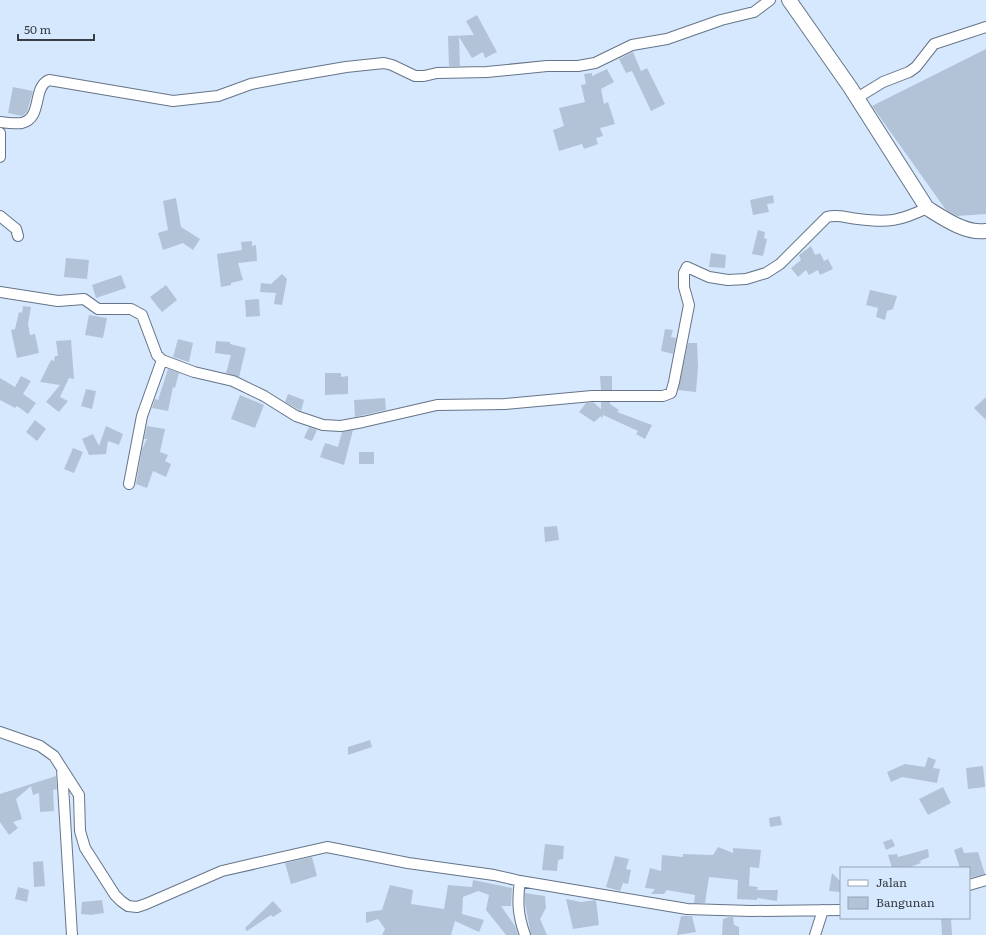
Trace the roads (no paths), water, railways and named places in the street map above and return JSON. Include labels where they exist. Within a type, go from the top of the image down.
[{"type":"street","points":[[0,122],[21,123],[26,121],[35,112],[41,89],[49,80],[173,101],[218,96],[251,84],[346,67],[384,64],[392,65],[415,76],[424,76],[437,73],[487,72],[547,66],[578,66],[595,63],[632,45],[667,39],[721,20],[754,12],[770,0]]},
{"type":"street","points":[[789,0],[857,98],[927,208],[942,218],[967,228],[986,230]]},
{"type":"street","points":[[857,98],[883,82],[909,72],[916,67],[934,44],[986,27]]},
{"type":"street","points":[[0,133],[0,157]]},
{"type":"street","points":[[0,292],[58,301],[84,299],[98,309],[131,309],[142,315],[157,355],[162,360],[194,372],[233,381],[264,396],[296,416],[323,425],[341,426],[437,405],[505,404],[592,396],[663,396],[671,393],[689,305],[684,287],[684,273],[687,267],[709,277],[720,280],[746,279],[775,269],[827,217],[843,216],[884,222],[906,218],[927,208]]},
{"type":"street","points":[[0,216],[16,229],[18,236]]},
{"type":"street","points":[[129,484],[142,416],[162,360]]},
{"type":"street","points":[[0,732],[46,749],[62,767],[79,795],[80,831],[85,848],[115,895],[128,906],[137,907],[146,904],[210,875],[228,869],[327,847],[408,863],[494,875],[520,881],[687,908],[840,910]]},
{"type":"street","points":[[62,767],[72,935]]},
{"type":"street","points":[[970,886],[986,880]]},
{"type":"street","points":[[520,881],[517,900],[520,922],[525,935]]},
{"type":"street","points":[[815,935],[823,910]]}]
